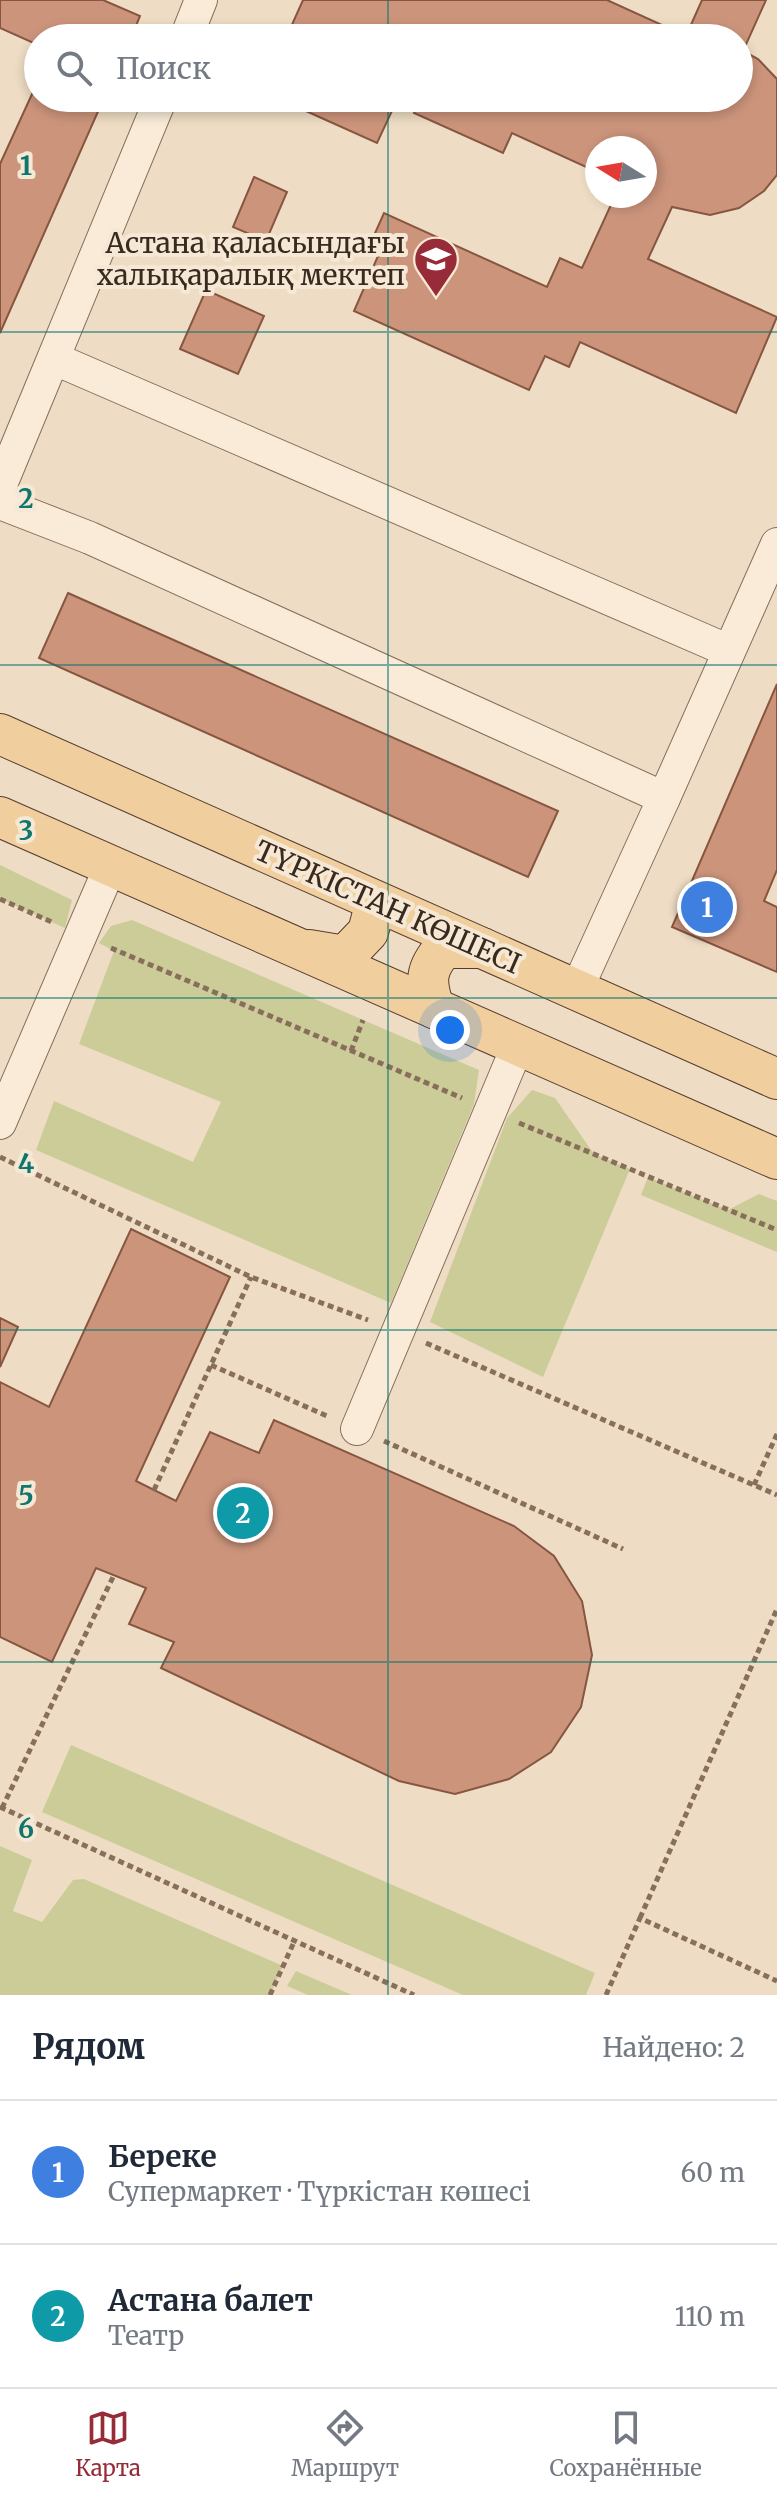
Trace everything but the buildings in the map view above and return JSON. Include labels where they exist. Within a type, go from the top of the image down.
[{"type":"main road","name":"ТҮРКІСТАН КӨШЕСІ","points":[[0,734],[777,1079]]},
{"type":"main road","points":[[0,817],[777,1159]]},
{"type":"main road","points":[[298,948],[345,956],[368,932],[376,902]]},
{"type":"main road","points":[[434,1008],[426,985],[428,966],[444,948],[482,948]]},
{"type":"lane","points":[[192,24],[201,0]]},
{"type":"lane","points":[[0,487],[155,112]]},
{"type":"lane","points":[[55,359],[727,650]]},
{"type":"lane","points":[[0,503],[90,538],[664,798]]},
{"type":"lane","points":[[576,991],[777,544]]},
{"type":"lane","points":[[0,1123],[12,1062],[81,935],[111,865]]},
{"type":"lane","points":[[357,1429],[518,1045]]},
{"type":"path","points":[[0,899],[490,1111],[777,1230]]},
{"type":"path","points":[[351,1051],[363,1020]]},
{"type":"path","points":[[154,1490],[251,1277]]},
{"type":"path","points":[[211,1365],[623,1549]]},
{"type":"path","points":[[754,1485],[777,1434]]},
{"type":"path","points":[[114,1575],[1,1807],[414,1995]]},
{"type":"path","points":[[606,1995],[777,1609]]},
{"type":"path","points":[[640,1918],[777,1981]]},
{"type":"path","points":[[270,1995],[294,1942]]},
{"type":"green space","points":[[0,865],[72,900],[65,928],[0,899]]},
{"type":"green space","points":[[132,920],[479,1070],[474,1104],[391,1303],[36,1150],[54,1101],[193,1162],[221,1102],[79,1044],[114,951],[99,943],[111,926]]},
{"type":"green space","points":[[532,1090],[555,1098],[594,1154],[630,1169],[543,1377],[430,1322],[507,1118]]},
{"type":"green space","points":[[648,1177],[728,1210],[759,1194],[777,1201],[777,1252],[641,1195]]},
{"type":"green space","points":[[71,1745],[595,1973],[586,1995],[463,1995],[42,1812]]},
{"type":"green space","points":[[0,1846],[32,1860],[13,1911],[42,1922],[73,1880],[84,1879],[283,1966],[270,1995],[0,1995]]},
{"type":"green space","points":[[296,1971],[352,1995],[308,1995],[287,1986]]},
{"type":"place","name":"Астана қаласындағы халықаралық мектеп","points":[[436,298]]},
{"type":"place","name":"Береке","points":[[707,907]]},
{"type":"place","name":"Астана балет","points":[[243,1513]]}]
